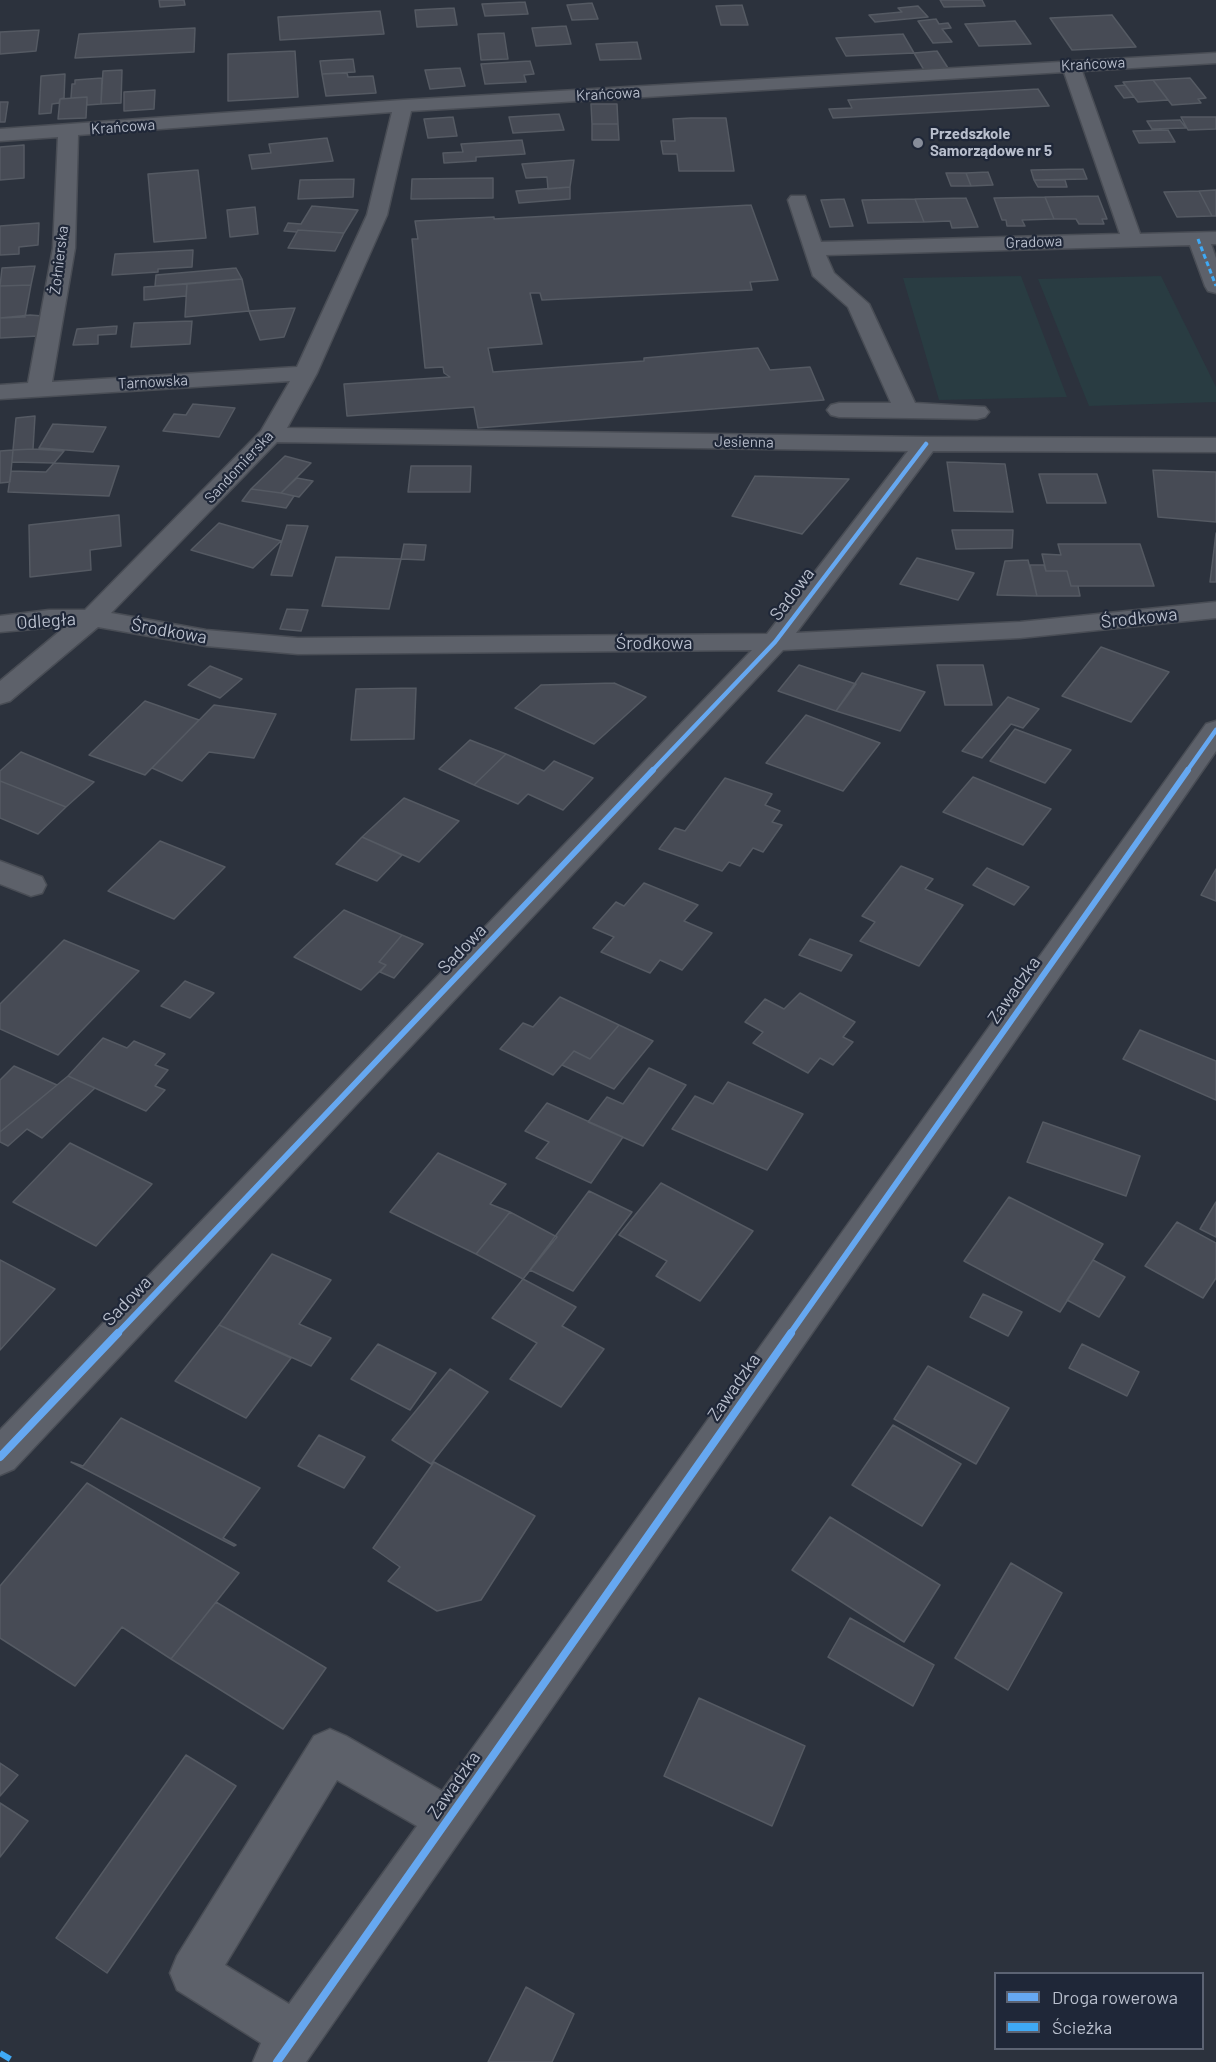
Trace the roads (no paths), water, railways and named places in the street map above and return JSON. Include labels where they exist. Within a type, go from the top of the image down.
[{"type":"street","name":"Krańcowa","points":[[0,135],[403,106],[1216,58]]},
{"type":"street","points":[[1071,66],[1132,240]]},
{"type":"street","name":"Sandomierska","points":[[0,694],[92,618],[271,435],[306,374],[377,215],[403,106]]},
{"type":"street","name":"Żołnierska","points":[[39,389],[64,248],[68,131]]},
{"type":"street","points":[[798,200],[824,276],[858,304],[906,410]]},
{"type":"street","points":[[1207,239],[1216,286]]},
{"type":"street","name":"Gradowa","points":[[813,249],[1207,239]]},
{"type":"street","name":"Tarnowska","points":[[0,392],[306,374]]},
{"type":"street","points":[[839,410],[977,412]]},
{"type":"street","name":"Jesienna","points":[[271,435],[1216,446]]},
{"type":"street","name":"Sadowa","points":[[0,1457],[775,642],[926,444]]},
{"type":"street","name":"Środkowa","points":[[92,618],[206,638],[298,646],[775,642],[1020,630],[1216,610]]},
{"type":"street","name":"Odległa","points":[[0,624],[49,618],[92,618]]},
{"type":"street","name":"Zawadzka","points":[[286,2049],[1216,730]]},
{"type":"street","points":[[0,872],[31,885]]},
{"type":"street","points":[[286,2049],[194,1973],[330,1751],[448,1819]]},
{"type":"place","name":"Przedszkole Samorządowe nr 5","points":[[918,143]]}]
